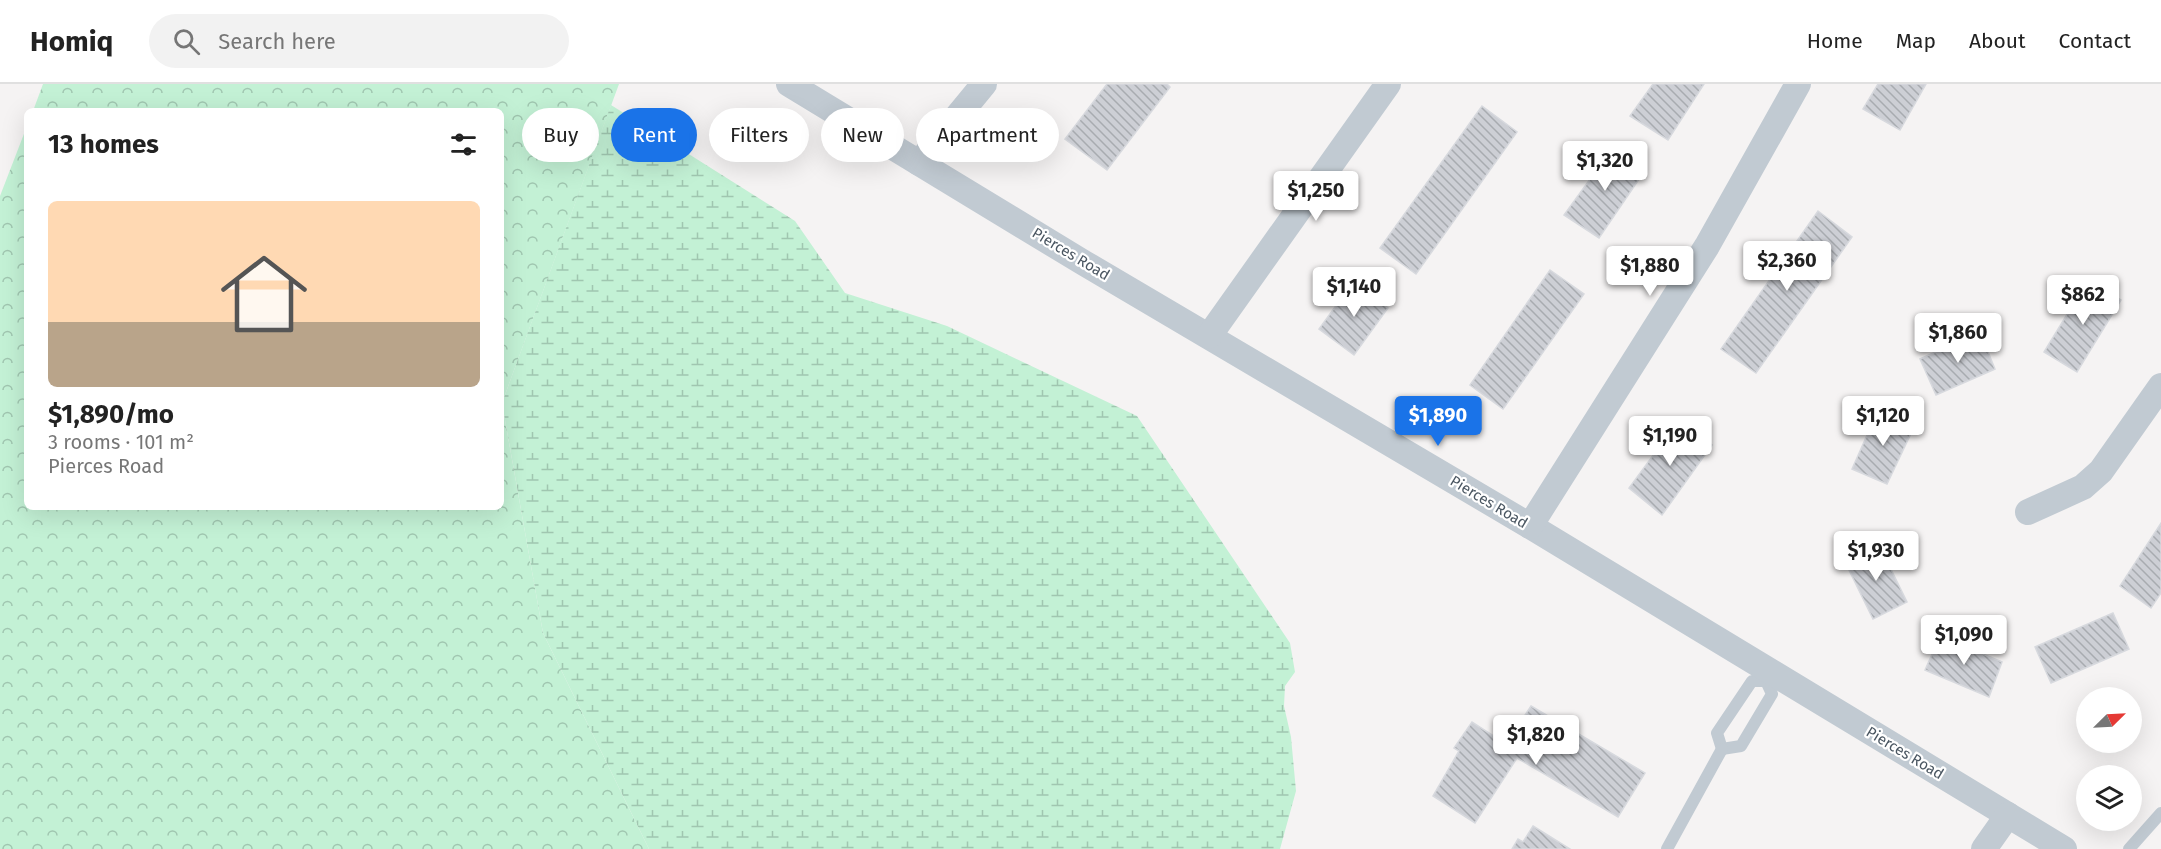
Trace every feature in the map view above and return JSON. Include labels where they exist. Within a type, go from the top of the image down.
[{"type":"street","name":"Pierces Road","points":[[789,84],[1530,526],[1770,677],[2064,849]]},
{"type":"street","points":[[919,163],[984,84]]},
{"type":"street","points":[[1209,336],[1388,84]]},
{"type":"street","points":[[1530,526],[1707,246],[1798,84]]},
{"type":"street","points":[[2028,512],[2083,487],[2101,471],[2161,386]]},
{"type":"street","points":[[1983,849],[2008,816]]},
{"type":"lane","points":[[1666,849],[1722,749],[1717,733],[1752,681],[1770,677],[1772,694],[1741,746],[1722,749]]},
{"type":"lane","points":[[2129,849],[2161,813]]},
{"type":"green space","points":[[43,84],[619,84],[599,139],[599,108],[522,108],[522,162],[590,162],[504,398],[504,108],[34,108]]},
{"type":"green space","points":[[611,105],[616,108],[611,108],[611,162],[697,162],[697,159],[795,221],[845,293],[947,326],[1137,416],[1290,643],[1295,672],[1285,686],[1284,706],[1291,737],[1296,791],[1280,849],[649,849],[543,633],[504,414],[504,398],[590,162],[599,162],[599,138]]},
{"type":"green space","points":[[24,134],[24,510],[504,510],[504,414],[543,633],[649,849],[0,849],[0,196]]},
{"type":"building","points":[[1107,84],[1167,84],[1170,87],[1107,170],[1065,139]]},
{"type":"building","points":[[1653,84],[1704,84],[1668,140],[1630,116]]},
{"type":"building","points":[[1878,84],[1926,84],[1900,130],[1863,109]]},
{"type":"building","points":[[1482,106],[1517,132],[1416,274],[1380,248]]},
{"type":"building","points":[[1614,146],[1646,169],[1599,238],[1564,215]]},
{"type":"building","points":[[1818,211],[1852,237],[1756,373],[1721,349]]},
{"type":"building","points":[[1550,270],[1584,294],[1503,409],[1470,385]]},
{"type":"building","points":[[2088,280],[2121,300],[2077,372],[2044,352]]},
{"type":"building","points":[[1353,282],[1388,308],[1354,355],[1319,329]]},
{"type":"building","points":[[1980,332],[1995,369],[1936,395],[1920,359]]},
{"type":"building","points":[[1879,408],[1914,427],[1887,484],[1852,469]]},
{"type":"building","points":[[1679,420],[1712,445],[1662,515],[1629,488]]},
{"type":"building","points":[[2161,523],[2161,593],[2151,608],[2120,586]]},
{"type":"building","points":[[1879,545],[1907,602],[1873,619],[1844,560]]},
{"type":"building","points":[[2113,613],[2129,649],[2051,683],[2035,647]]},
{"type":"building","points":[[1940,636],[2002,662],[1989,697],[1925,670]]},
{"type":"building","points":[[1531,706],[1645,773],[1618,817],[1517,758],[1475,823],[1433,796],[1459,751],[1454,748],[1472,722],[1506,744]]},
{"type":"building","points":[[1533,826],[1570,849],[1512,849],[1518,839],[1523,842]]}]
